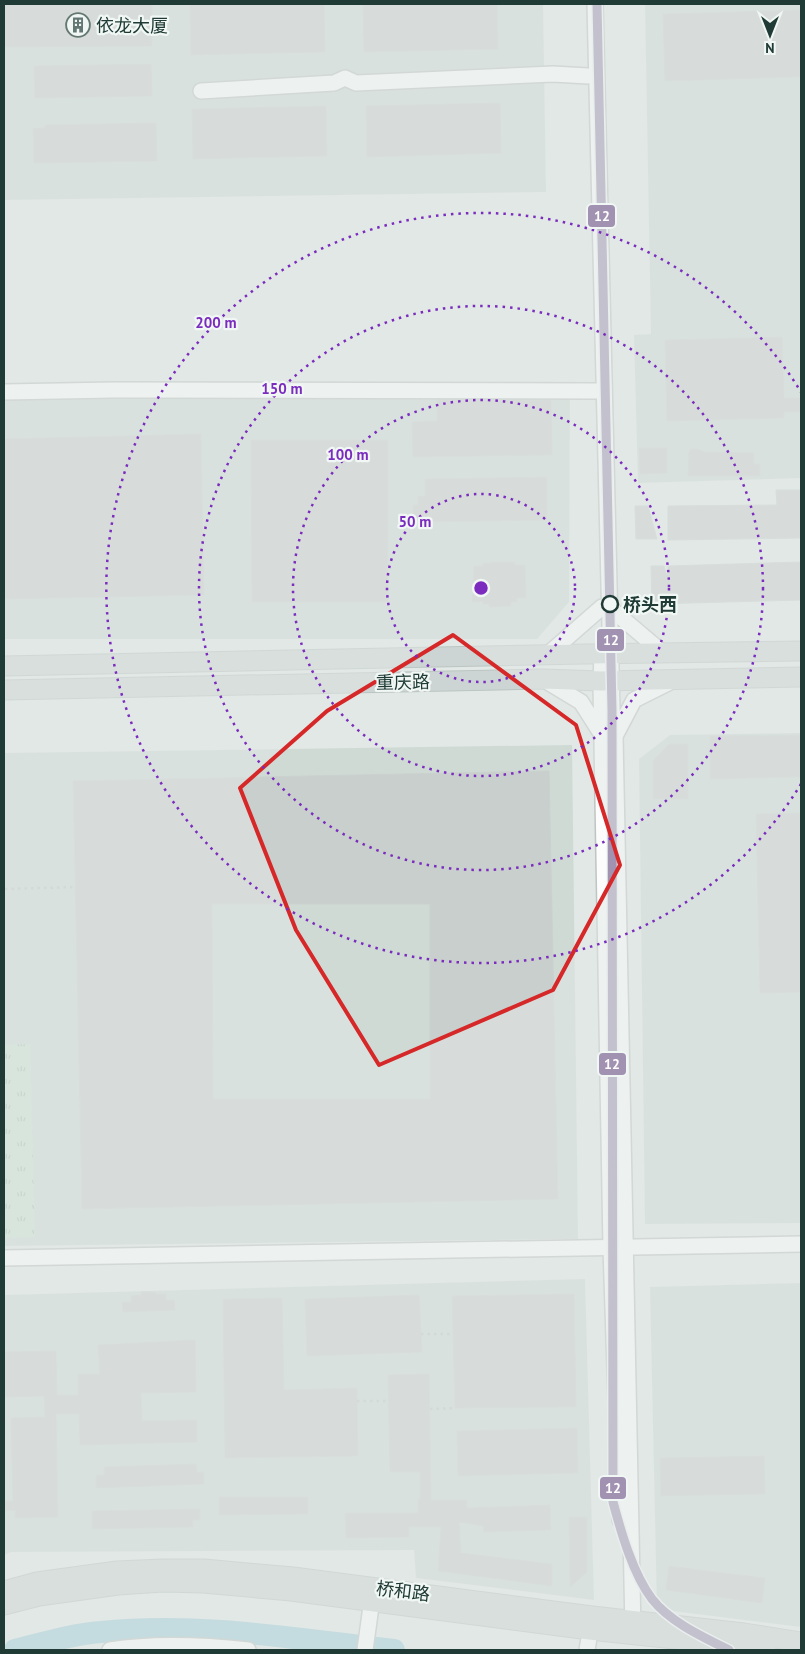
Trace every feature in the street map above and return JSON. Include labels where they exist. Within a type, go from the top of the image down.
[{"type":"main road","name":"重庆路","points":[[4,666],[801,652]]},
{"type":"main road","name":"重庆路","points":[[4,690],[544,679],[801,677]]},
{"type":"main road","name":"桥和路","points":[[4,1591],[37,1582],[117,1571],[163,1568],[244,1572],[372,1594],[591,1623],[628,1627],[744,1633],[801,1642]]},
{"type":"main road","name":"桥和路","points":[[4,1605],[75,1590],[164,1582],[243,1585],[372,1594]]},
{"type":"main road","name":"桥和路","points":[[628,1627],[766,1650]]},
{"type":"street","points":[[586,4],[596,391],[606,608],[663,654]]},
{"type":"street","points":[[595,4],[606,680],[628,1627]]},
{"type":"street","points":[[200,91],[334,83],[345,78],[356,83],[553,74],[588,76]]},
{"type":"street","points":[[4,392],[114,390],[596,391]]},
{"type":"street","points":[[546,656],[606,608]]},
{"type":"street","points":[[608,736],[634,700],[677,678]]},
{"type":"street","points":[[544,679],[581,702],[608,736]]},
{"type":"street","points":[[4,1258],[801,1244]]},
{"type":"street","points":[[365,1650],[372,1594]]},
{"type":"street","points":[[587,1650],[591,1623]]},
{"type":"street","points":[[110,1650],[130,1647],[182,1645],[248,1650]]},
{"type":"path","points":[[5,889],[75,887]]},
{"type":"path","points":[[421,1334],[452,1334]]},
{"type":"path","points":[[357,1401],[389,1401]]},
{"type":"path","points":[[430,1409],[454,1408]]},
{"type":"highlighted area","points":[[453,635],[576,725],[620,865],[553,990],[379,1065],[296,930],[240,788],[327,711]]},
{"type":"shaded area","points":[[4,4],[543,4],[546,192],[4,200]]},
{"type":"shaded area","points":[[645,4],[801,4],[801,478],[638,483],[634,335],[651,334]]},
{"type":"shaded area","points":[[570,394],[569,602],[537,639],[4,639],[4,400]]},
{"type":"shaded area","points":[[801,733],[801,1223],[645,1224],[639,759],[670,735]]},
{"type":"shaded area","points":[[572,745],[578,1239],[4,1246],[4,753]]},
{"type":"shaded area","points":[[585,1279],[594,1600],[416,1578],[414,1550],[11,1552],[4,1555],[4,1295]]},
{"type":"shaded area","points":[[801,1283],[801,1627],[657,1609],[650,1287]]},
{"type":"green space","points":[[30,1044],[35,1237],[4,1238],[4,1045]]},
{"type":"building","name":"依龙大厦","points":[[4,4],[152,4],[152,46],[4,47]]},
{"type":"building","points":[[324,4],[325,52],[191,55],[190,5]]},
{"type":"building","points":[[363,4],[497,4],[498,49],[364,52]]},
{"type":"building","points":[[801,10],[801,77],[665,81],[663,14]]},
{"type":"building","points":[[151,64],[152,96],[35,98],[34,66]]},
{"type":"building","points":[[500,103],[501,153],[367,157],[366,106]]},
{"type":"building","points":[[326,106],[327,156],[193,159],[192,109]]},
{"type":"building","points":[[156,123],[157,161],[34,163],[33,128],[45,128],[45,125]]},
{"type":"building","points":[[782,337],[784,398],[801,398],[801,412],[784,412],[784,418],[667,421],[665,340]]},
{"type":"building","points":[[437,400],[551,400],[552,455],[413,457],[412,422],[437,421]]},
{"type":"building","points":[[201,434],[204,595],[4,599],[4,439]]},
{"type":"building","points":[[251,440],[388,440],[388,602],[252,602]]},
{"type":"building","points":[[639,448],[667,448],[667,473],[640,474]]},
{"type":"building","points":[[691,449],[705,452],[754,453],[754,464],[760,464],[760,476],[688,476],[689,452]]},
{"type":"building","points":[[547,477],[547,520],[427,522],[427,517],[413,518],[413,505],[418,505],[418,496],[425,496],[425,479]]},
{"type":"building","points":[[776,490],[801,490],[801,538],[668,540],[668,506],[777,505]]},
{"type":"building","points":[[635,506],[648,506],[657,539],[636,539]]},
{"type":"building","points":[[515,562],[515,565],[525,565],[526,598],[517,598],[517,602],[511,602],[511,606],[489,607],[489,604],[483,604],[483,601],[472,602],[474,566],[483,566],[483,563]]},
{"type":"building","points":[[801,562],[801,600],[652,604],[651,566],[664,566],[666,574],[668,574],[668,566]]},
{"type":"building","points":[[801,735],[801,777],[710,779],[710,736]]},
{"type":"building","points":[[669,744],[688,744],[688,799],[653,799],[653,761]]},
{"type":"building","points":[[549,771],[558,1199],[82,1209],[73,781]],"holes":[[[212,904],[430,904],[430,1099],[213,1099]]]},
{"type":"building","points":[[801,813],[801,992],[760,993],[756,814]]},
{"type":"building","points":[[141,1292],[166,1294],[166,1300],[174,1300],[175,1310],[123,1312],[122,1302],[131,1302],[131,1296],[142,1295]]},
{"type":"building","points":[[574,1294],[576,1407],[455,1408],[452,1296]]},
{"type":"building","points":[[419,1295],[422,1352],[307,1356],[305,1299]]},
{"type":"building","points":[[282,1298],[284,1390],[357,1388],[358,1456],[225,1458],[223,1299]]},
{"type":"building","points":[[195,1340],[196,1392],[141,1393],[142,1421],[197,1420],[197,1442],[80,1445],[79,1414],[56,1414],[58,1517],[15,1518],[15,1510],[4,1511],[4,1501],[13,1501],[11,1418],[45,1417],[44,1396],[4,1397],[4,1352],[56,1351],[57,1395],[78,1395],[78,1374],[100,1374],[98,1345]]},
{"type":"building","points":[[429,1374],[431,1500],[467,1500],[467,1508],[550,1505],[551,1530],[484,1532],[483,1526],[459,1522],[461,1553],[552,1564],[552,1586],[438,1571],[441,1527],[409,1527],[409,1537],[346,1538],[345,1513],[418,1513],[420,1472],[390,1472],[388,1375]]},
{"type":"building","points":[[577,1428],[578,1473],[458,1476],[457,1431]]},
{"type":"building","points":[[764,1456],[765,1494],[661,1496],[660,1458]]},
{"type":"building","points":[[196,1464],[197,1472],[204,1472],[204,1484],[96,1488],[96,1475],[104,1475],[104,1467]]},
{"type":"building","points":[[219,1497],[308,1497],[308,1514],[219,1515]]},
{"type":"building","points":[[200,1509],[200,1520],[193,1520],[193,1527],[92,1529],[92,1511]]},
{"type":"building","points":[[569,1517],[587,1517],[587,1572],[570,1587]]},
{"type":"building","points":[[669,1566],[765,1578],[762,1603],[666,1590]]},
{"type":"waterway","points":[[15,1650],[90,1633],[138,1629],[211,1630],[248,1633],[394,1650]]},
{"type":"transit line","name":"12","points":[[597,4],[612,710],[613,1502],[633,1565],[652,1599],[677,1622],[729,1650]]},
{"type":"place","name":"依龙大厦","points":[[78,25]]},
{"type":"place","name":"桥头西","points":[[610,604]]}]
